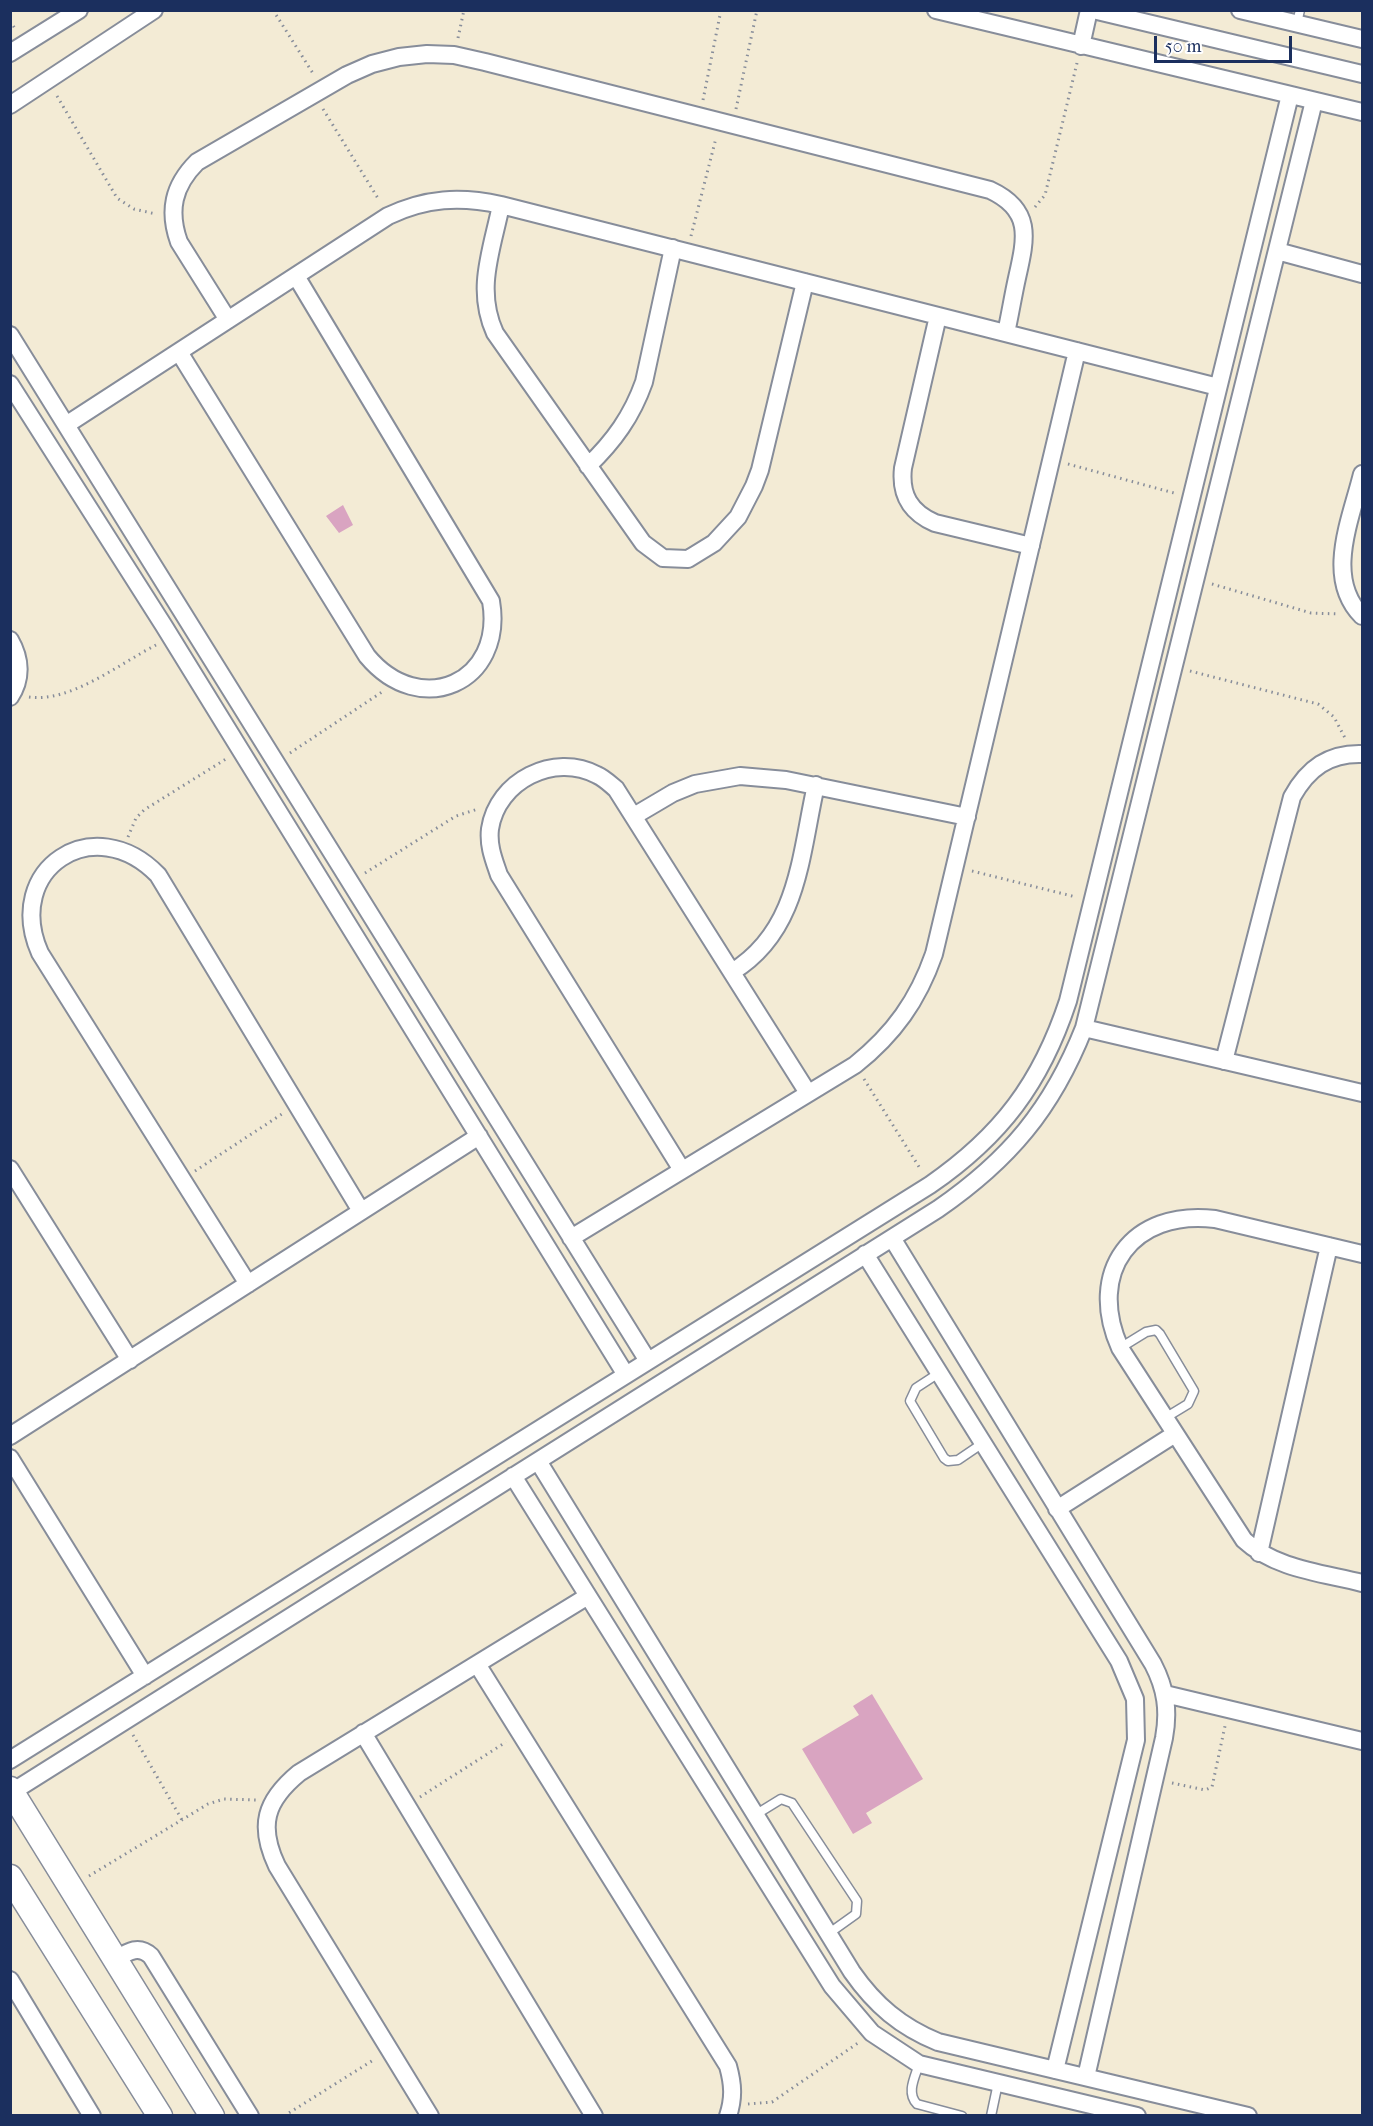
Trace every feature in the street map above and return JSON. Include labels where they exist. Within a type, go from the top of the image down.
[{"type":"street","points":[[10,53],[79,10]]},
{"type":"street","points":[[10,105],[154,10]]},
{"type":"street","points":[[936,10],[1362,112]]},
{"type":"street","points":[[1082,46],[1091,10],[1362,74]]},
{"type":"street","points":[[1240,10],[1298,17],[1362,39]]},
{"type":"street","points":[[228,320],[179,242],[172,213],[179,185],[197,162],[318,92],[372,64],[399,57],[427,54],[454,56],[990,190],[1002,196],[1020,216],[1025,242],[1006,333]]},
{"type":"street","points":[[10,1760],[930,1185],[958,1166],[991,1136],[1027,1092],[1044,1064],[1068,1001],[1290,95]]},
{"type":"street","points":[[212,2115],[11,1791],[892,1238],[966,1190],[1016,1144],[1056,1090],[1084,1028],[1314,100]]},
{"type":"street","points":[[66,425],[388,216],[424,202],[463,198],[501,204],[1218,387]]},
{"type":"street","points":[[501,204],[484,291],[489,320],[495,333],[651,552],[675,561],[688,559],[714,543],[738,517],[754,486],[805,282]]},
{"type":"street","points":[[588,466],[616,436],[637,401],[680,250]]},
{"type":"street","points":[[1277,251],[1362,274]]},
{"type":"street","points":[[179,352],[368,656],[380,671],[396,682],[415,688],[435,689],[454,684],[470,673],[483,658],[492,640],[495,621],[491,602],[296,276]]},
{"type":"street","points":[[938,316],[903,468],[902,482],[905,496],[911,508],[922,518],[1031,546]]},
{"type":"street","points":[[10,335],[648,1361]]},
{"type":"street","points":[[572,1238],[855,1065],[896,1027],[925,980],[934,954],[1077,351]]},
{"type":"street","points":[[10,384],[241,750],[626,1375]]},
{"type":"street","points":[[1359,613],[1346,591],[1341,570],[1343,549],[1362,474]]},
{"type":"street","points":[[167,631],[184,614]]},
{"type":"street","points":[[10,640],[19,665],[18,680],[12,696]]},
{"type":"street","points":[[1224,1061],[1292,796],[1301,780],[1314,767],[1330,758],[1355,754]]},
{"type":"street","points":[[682,1170],[499,875],[491,853],[490,830],[497,807],[511,788],[530,775],[552,767],[575,767],[597,775],[616,789],[808,1093]]},
{"type":"street","points":[[634,816],[673,793],[717,779],[764,776],[967,817]]},
{"type":"street","points":[[732,972],[763,949],[784,917],[816,786]]},
{"type":"street","points":[[248,1284],[40,954],[32,936],[29,916],[32,897],[41,879],[53,864],[70,853],[88,847],[108,846],[128,851],[144,861],[158,875],[361,1211]]},
{"type":"street","points":[[350,927],[370,914]]},
{"type":"street","points":[[1084,1028],[1362,1092]]},
{"type":"street","points":[[10,1436],[479,1136]]},
{"type":"street","points":[[10,1169],[130,1360]]},
{"type":"street","points":[[1362,1254],[1215,1219],[1192,1217],[1169,1220],[1149,1229],[1124,1252],[1109,1283],[1107,1305],[1111,1328],[1120,1348],[1238,1532],[1259,1553],[1281,1563],[1362,1583]]},
{"type":"street","points":[[892,1238],[1153,1664],[1165,1694],[1167,1724],[1086,2077]]},
{"type":"street","points":[[1259,1553],[1329,1246]]},
{"type":"street","points":[[865,1254],[1119,1661],[1135,1699],[1136,1740],[1055,2070]]},
{"type":"street","points":[[1057,1509],[1175,1434]]},
{"type":"street","points":[[10,1458],[145,1676]]},
{"type":"street","points":[[538,1461],[828,1934],[863,1988],[889,2014],[904,2025],[938,2042],[1248,2115]]},
{"type":"street","points":[[513,1476],[832,1986],[872,2033],[919,2064],[1137,2115]]},
{"type":"street","points":[[430,2115],[277,1866],[268,1848],[266,1827],[270,1806],[281,1787],[299,1773],[588,1596]]},
{"type":"street","points":[[477,1664],[728,2066],[733,2082],[733,2098],[728,2115]]},
{"type":"street","points":[[1165,1694],[1362,1741]]},
{"type":"street","points":[[363,1733],[594,2115]]},
{"type":"street","points":[[10,1877],[160,2115]]},
{"type":"street","points":[[116,1959],[134,1950],[141,1950],[151,1956],[250,2115]]},
{"type":"street","points":[[10,1980],[92,2115]]},
{"type":"lane","points":[[1120,1348],[1146,1332],[1156,1330],[1160,1334],[1194,1391],[1188,1404],[1165,1418]]},
{"type":"lane","points":[[939,1373],[916,1388],[910,1401],[944,1458],[948,1461],[958,1460],[983,1443]]},
{"type":"lane","points":[[755,1815],[781,1799],[792,1803],[857,1901],[856,1914],[828,1934]]},
{"type":"lane","points":[[919,2064],[911,2091],[913,2101],[962,2115]]},
{"type":"lane","points":[[991,2115],[998,2083]]},
{"type":"path","points":[[273,10],[388,216]]},
{"type":"path","points":[[454,56],[464,10]]},
{"type":"path","points":[[699,116],[721,10]]},
{"type":"path","points":[[680,250],[726,123],[757,10]]},
{"type":"path","points":[[1020,216],[1038,206],[1045,195],[1082,46]]},
{"type":"path","points":[[48,81],[117,198],[134,209],[152,214],[172,213]]},
{"type":"path","points":[[1051,460],[1191,498]]},
{"type":"path","points":[[1196,580],[1311,613],[1359,613]]},
{"type":"path","points":[[12,696],[46,699],[65,694],[167,631]]},
{"type":"path","points":[[1174,667],[1318,704],[1334,717],[1355,754]]},
{"type":"path","points":[[276,762],[396,682]]},
{"type":"path","points":[[128,851],[130,828],[144,810],[241,750]]},
{"type":"path","points":[[351,882],[456,816],[469,811],[497,807]]},
{"type":"path","points":[[955,867],[1093,901]]},
{"type":"path","points":[[855,1065],[930,1185]]},
{"type":"path","points":[[182,1180],[297,1104]]},
{"type":"path","points":[[1154,1779],[1205,1790],[1212,1787],[1228,1709]]},
{"type":"path","points":[[125,1721],[182,1820]]},
{"type":"path","points":[[407,1805],[520,1733]]},
{"type":"path","points":[[72,1886],[208,1804],[224,1799],[247,1799],[270,1806]]},
{"type":"path","points":[[733,2098],[745,2104],[758,2105],[771,2102],[872,2033]]},
{"type":"path","points":[[284,2115],[390,2050]]},
{"type":"building","points":[[343,505],[353,525],[339,533],[326,516]]},
{"type":"building","points":[[872,1694],[923,1779],[866,1813],[872,1823],[853,1834],[802,1749],[859,1715],[853,1706]]}]
